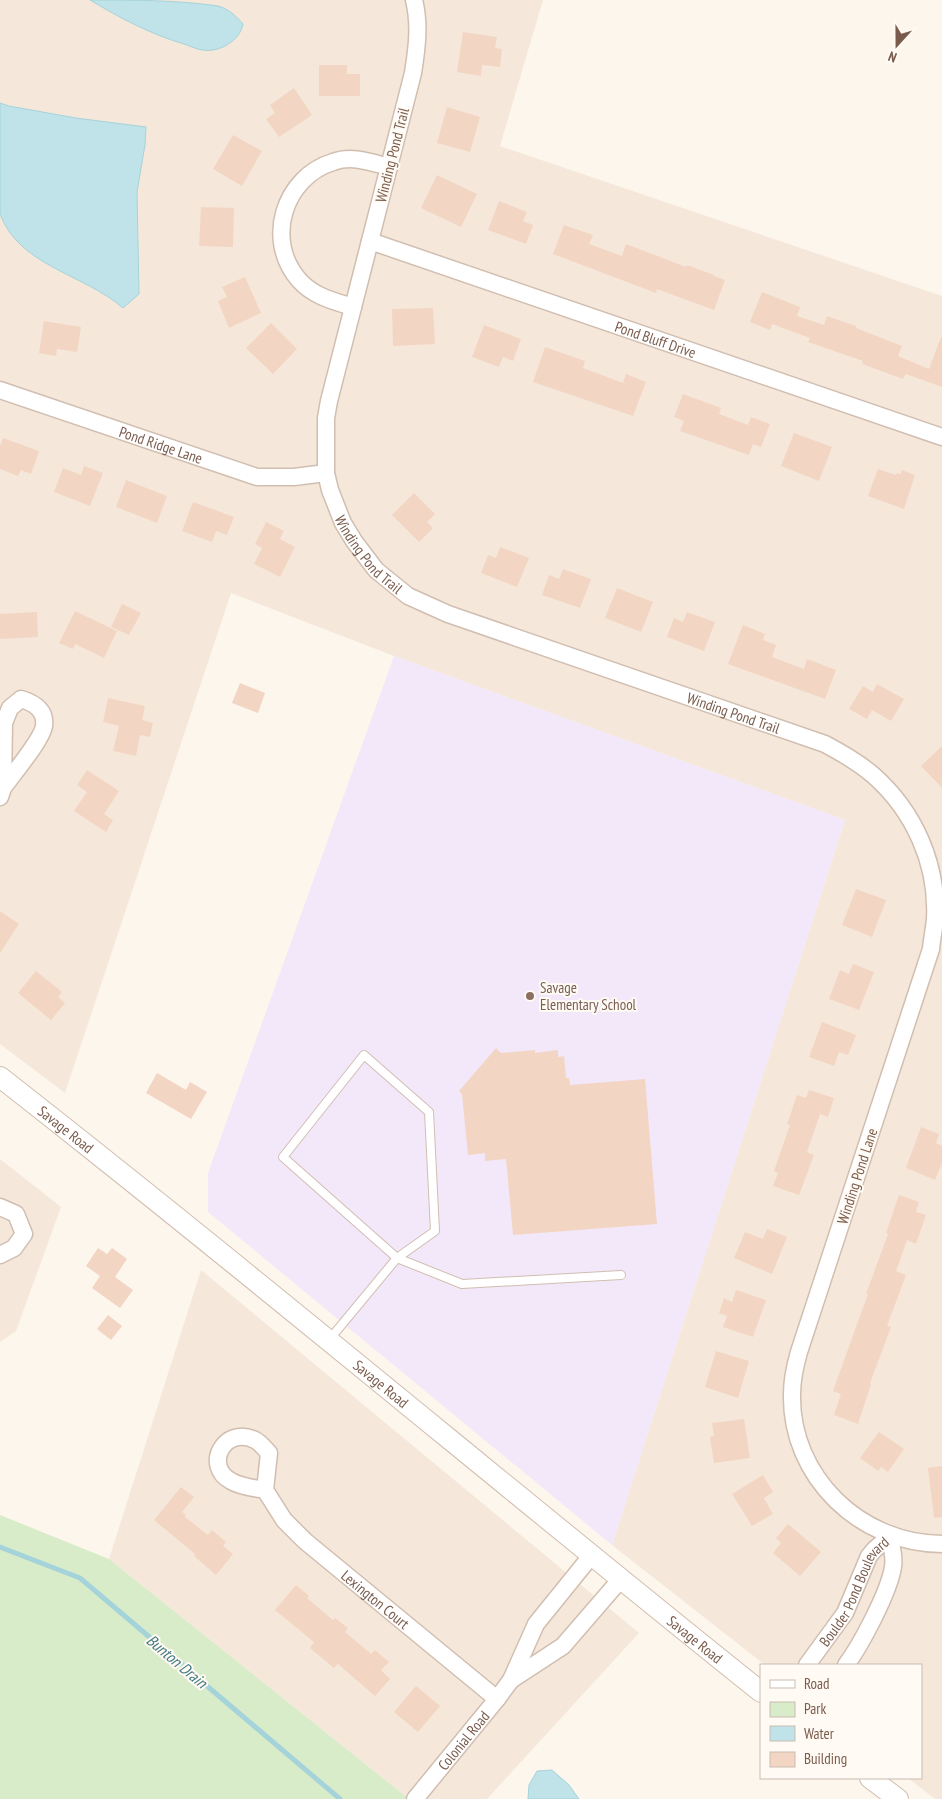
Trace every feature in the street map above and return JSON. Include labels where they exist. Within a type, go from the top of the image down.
[{"type":"street","name":"Winding Pond Trail","points":[[414,0],[417,46],[413,73],[352,307],[326,418],[326,473],[336,508],[354,541],[376,570],[408,596],[448,614],[825,744],[851,759],[874,776],[886,790]]},
{"type":"street","points":[[352,307],[321,297],[299,280],[288,262],[281,234],[285,206],[290,196],[305,178],[332,162],[359,159],[389,167]]},
{"type":"street","name":"Pond Bluff Drive","points":[[370,241],[942,437]]},
{"type":"street","name":"Pond Ridge Lane","points":[[0,390],[250,475],[258,477],[294,477],[326,473]]},
{"type":"street","points":[[21,699],[34,703],[42,712],[44,726],[38,740],[2,793],[4,723],[10,708],[21,699]]},
{"type":"street","name":"Winding Pond Lane","points":[[886,790],[896,799],[914,826],[928,858],[935,901],[931,949],[799,1352],[792,1394],[793,1415],[798,1441],[807,1462],[818,1480],[835,1500],[851,1514],[869,1526],[890,1536]]},
{"type":"street","name":"Savage Road","points":[[0,1077],[123,1173],[620,1580],[760,1691]]},
{"type":"street","points":[[0,1207],[16,1214],[24,1234],[14,1248],[0,1255]]},
{"type":"street","name":"Lexington Court","points":[[265,1490],[284,1520],[305,1541],[497,1699]]},
{"type":"street","points":[[890,1536],[919,1544],[942,1544]]},
{"type":"street","name":"Boulder Pond Boulevard","points":[[808,1664],[845,1614],[869,1556],[890,1536]]},
{"type":"street","name":"Boulder Pond Boulevard","points":[[847,1664],[865,1634],[885,1591],[893,1566],[890,1536]]},
{"type":"street","name":"Colonial Road","points":[[415,1799],[511,1680],[536,1624],[591,1556]]},
{"type":"street","name":"Colonial Road","points":[[511,1680],[562,1646],[620,1580]]},
{"type":"street","points":[[871,1779],[898,1799]]},
{"type":"lane","points":[[329,1340],[397,1258],[435,1230],[430,1112],[364,1055],[283,1157],[397,1258],[462,1284],[621,1275]]},
{"type":"shaded area","points":[[0,0],[543,0],[500,146],[942,296],[942,1799],[935,1799],[909,1779],[922,1779],[922,1664],[764,1664],[612,1545],[845,820],[394,656],[231,593],[65,1093],[0,1044]]},
{"type":"shaded area","name":"Savage Elementary School","points":[[394,656],[845,820],[612,1545],[208,1212],[208,1173]]},
{"type":"shaded area","points":[[0,1159],[61,1207],[16,1331],[0,1342]]},
{"type":"shaded area","points":[[201,1270],[639,1633],[487,1799],[409,1799],[109,1559]]},
{"type":"green space","points":[[0,1515],[109,1559],[409,1799],[0,1799]]},
{"type":"water","points":[[90,0],[171,1],[218,6],[232,13],[243,24],[238,36],[222,48],[202,50],[147,30]]},
{"type":"water","points":[[0,103],[76,118],[146,127],[137,192],[139,294],[123,308],[90,286],[37,258],[9,232],[0,214]]},
{"type":"water","points":[[552,1770],[569,1785],[579,1799],[528,1799],[529,1785],[537,1771]]},
{"type":"building","points":[[463,32],[497,37],[495,48],[502,49],[500,67],[482,65],[481,76],[457,72]]},
{"type":"building","points":[[319,65],[347,65],[347,74],[360,74],[360,96],[319,96]]},
{"type":"building","points":[[294,88],[312,115],[279,137],[266,119],[275,113],[270,105]]},
{"type":"building","points":[[447,107],[480,117],[470,152],[437,143]]},
{"type":"building","points":[[233,135],[262,151],[242,186],[213,169]]},
{"type":"building","points":[[437,175],[477,194],[461,227],[421,208]]},
{"type":"building","points":[[499,201],[527,212],[523,221],[533,225],[526,244],[488,230]]},
{"type":"building","points":[[201,207],[234,208],[233,247],[199,246]]},
{"type":"building","points":[[564,225],[593,235],[589,244],[622,256],[626,244],[725,280],[714,310],[657,289],[656,293],[553,254]]},
{"type":"building","points":[[245,277],[261,313],[229,328],[218,301],[227,297],[222,287]]},
{"type":"building","points":[[762,292],[800,307],[797,316],[824,325],[827,316],[902,346],[898,356],[929,369],[942,337],[942,387],[906,374],[903,379],[862,364],[863,361],[808,342],[810,338],[772,324],[770,330],[750,322]]},
{"type":"building","points":[[433,308],[435,344],[393,346],[392,309]]},
{"type":"building","points":[[44,321],[81,327],[77,352],[57,349],[56,356],[39,353]]},
{"type":"building","points":[[271,323],[297,349],[273,374],[246,348]]},
{"type":"building","points":[[484,325],[521,339],[513,361],[503,357],[499,367],[472,357]]},
{"type":"building","points":[[545,347],[585,361],[583,368],[623,383],[626,374],[646,382],[633,416],[533,382]]},
{"type":"building","points":[[683,394],[721,408],[719,414],[748,425],[751,417],[770,424],[761,447],[753,444],[749,455],[680,431],[684,421],[674,417]]},
{"type":"building","points":[[794,433],[832,447],[819,481],[781,466]]},
{"type":"building","points":[[3,438],[39,451],[31,474],[21,470],[18,476],[0,469],[0,446]]},
{"type":"building","points":[[84,466],[103,473],[90,506],[54,492],[63,468],[81,475]]},
{"type":"building","points":[[878,469],[896,475],[897,473],[901,474],[902,470],[915,475],[904,509],[868,496]]},
{"type":"building","points":[[126,480],[167,496],[157,523],[116,507]]},
{"type":"building","points":[[414,493],[435,514],[427,522],[433,528],[419,542],[392,515]]},
{"type":"building","points":[[193,502],[234,517],[227,535],[216,531],[212,542],[182,531]]},
{"type":"building","points":[[266,522],[284,531],[280,539],[295,547],[280,577],[254,564],[262,548],[255,544]]},
{"type":"building","points":[[500,547],[529,558],[517,587],[481,573],[488,555],[496,558]]},
{"type":"building","points":[[563,569],[591,579],[580,608],[542,595],[549,575],[559,579]]},
{"type":"building","points":[[617,588],[653,602],[641,632],[605,618]]},
{"type":"building","points":[[122,604],[141,613],[129,635],[111,627]]},
{"type":"building","points":[[75,611],[117,631],[104,658],[75,644],[73,649],[59,643]]},
{"type":"building","points":[[37,612],[38,637],[0,639],[0,614]]},
{"type":"building","points":[[687,612],[715,622],[704,651],[667,637],[674,618],[683,622]]},
{"type":"building","points":[[743,625],[765,634],[763,640],[776,645],[772,657],[804,669],[807,659],[836,670],[825,699],[728,664]]},
{"type":"building","points":[[240,683],[265,693],[258,713],[232,703]]},
{"type":"building","points":[[877,684],[904,699],[891,721],[872,710],[867,719],[849,709],[863,686],[873,692]]},
{"type":"building","points":[[108,698],[145,706],[142,720],[153,723],[150,737],[140,735],[136,756],[113,751],[119,726],[103,722]]},
{"type":"building","points":[[942,746],[942,788],[921,766]]},
{"type":"building","points":[[87,770],[119,791],[104,814],[113,820],[106,832],[74,811],[87,792],[77,785]]},
{"type":"building","points":[[856,889],[886,900],[872,937],[842,925]]},
{"type":"building","points":[[0,911],[19,924],[0,953]]},
{"type":"building","points":[[853,964],[874,972],[859,1010],[829,999],[840,970],[849,974]]},
{"type":"building","points":[[36,971],[62,992],[58,997],[65,1003],[51,1020],[18,993]]},
{"type":"building","points":[[822,1022],[856,1035],[848,1055],[839,1052],[834,1066],[809,1057]]},
{"type":"building","points":[[496,1048],[501,1053],[535,1050],[535,1053],[558,1050],[558,1057],[564,1056],[566,1078],[569,1078],[570,1085],[645,1079],[657,1224],[513,1235],[506,1159],[485,1161],[485,1153],[468,1155],[462,1094],[459,1091]]},
{"type":"building","points":[[157,1073],[186,1090],[190,1082],[207,1092],[191,1119],[146,1093]]},
{"type":"building","points":[[809,1090],[834,1098],[828,1117],[820,1114],[807,1152],[814,1155],[799,1195],[773,1186],[778,1173],[774,1171],[790,1125],[787,1124],[797,1095],[806,1098]]},
{"type":"building","points":[[921,1127],[939,1134],[936,1143],[942,1146],[942,1163],[935,1180],[906,1168]]},
{"type":"building","points":[[899,1195],[919,1202],[916,1212],[926,1215],[916,1244],[907,1240],[896,1271],[906,1275],[887,1326],[891,1327],[870,1383],[858,1424],[834,1415],[841,1394],[833,1391],[868,1294],[866,1294],[888,1234],[886,1233]]},
{"type":"building","points":[[767,1229],[787,1237],[772,1274],[734,1258],[745,1232],[763,1239]]},
{"type":"building","points":[[98,1248],[107,1254],[112,1248],[127,1259],[115,1277],[133,1290],[120,1308],[92,1288],[100,1276],[86,1266]]},
{"type":"building","points":[[736,1290],[766,1300],[753,1337],[723,1327],[727,1316],[719,1313],[724,1298],[732,1302]]},
{"type":"building","points":[[108,1315],[122,1326],[111,1340],[97,1329]]},
{"type":"building","points":[[716,1351],[749,1361],[738,1398],[705,1387]]},
{"type":"building","points":[[744,1419],[750,1458],[714,1463],[710,1437],[714,1436],[712,1423]]},
{"type":"building","points":[[879,1432],[904,1449],[888,1472],[881,1467],[878,1471],[860,1458]]},
{"type":"building","points":[[942,1466],[942,1517],[934,1518],[928,1468]]},
{"type":"building","points":[[763,1475],[773,1492],[764,1498],[773,1514],[752,1526],[732,1494]]},
{"type":"building","points":[[181,1487],[194,1497],[182,1512],[186,1515],[185,1517],[208,1535],[212,1530],[226,1542],[223,1546],[233,1554],[216,1575],[194,1556],[195,1554],[154,1520]]},
{"type":"building","points":[[788,1524],[821,1552],[800,1576],[773,1553],[781,1543],[776,1538]]},
{"type":"building","points":[[296,1585],[309,1596],[307,1598],[333,1620],[335,1618],[348,1628],[345,1632],[371,1654],[375,1650],[389,1662],[381,1670],[390,1679],[375,1696],[338,1664],[334,1668],[310,1648],[314,1642],[275,1610]]},
{"type":"building","points":[[416,1686],[440,1706],[418,1732],[394,1712]]},
{"type":"waterway","name":"Bunton Drain","points":[[0,1547],[80,1578],[340,1799]]},
{"type":"place","name":"Savage Elementary School","points":[[530,996]]}]
